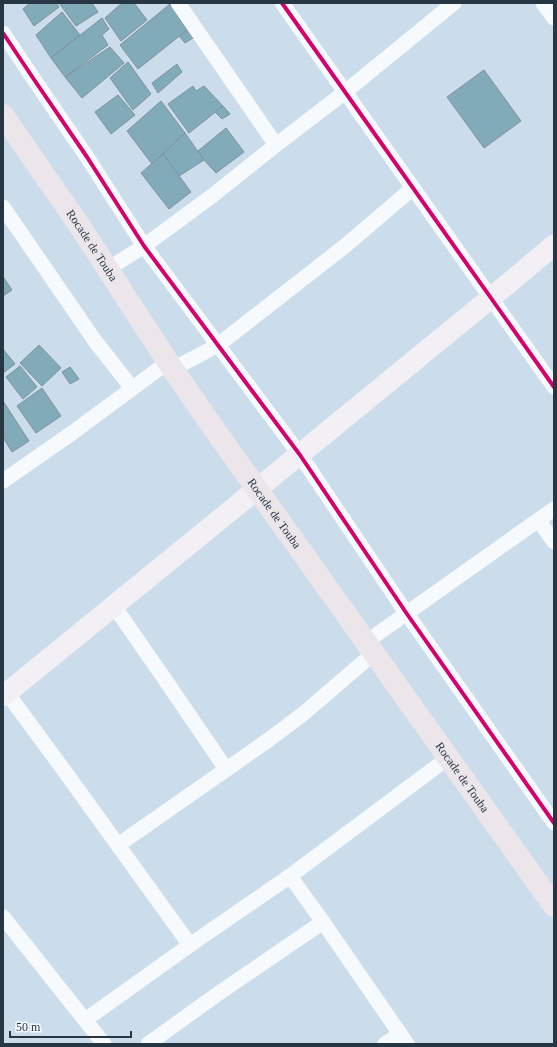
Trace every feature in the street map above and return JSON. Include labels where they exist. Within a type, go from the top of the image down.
[{"type":"main road","name":"Rocade de Touba","points":[[3,115],[108,269],[212,426],[554,906]]},
{"type":"main road","points":[[5,694],[257,490],[554,245]]},
{"type":"street","points":[[178,3],[276,145]]},
{"type":"street","points":[[282,3],[554,387]]},
{"type":"street","points":[[108,269],[144,246],[212,196],[345,92],[454,3]]},
{"type":"street","points":[[543,3],[554,18]]},
{"type":"street","points":[[3,33],[87,157],[144,246],[300,454],[406,614],[554,823]]},
{"type":"street","points":[[3,481],[72,433],[132,388],[171,365],[218,345],[344,246],[413,188]]},
{"type":"street","points":[[3,207],[95,341],[132,388]]},
{"type":"street","points":[[118,845],[267,741],[303,714],[406,614],[554,509]]},
{"type":"street","points":[[538,521],[554,542]]},
{"type":"street","points":[[114,606],[226,769]]},
{"type":"street","points":[[5,694],[118,845],[190,945]]},
{"type":"street","points":[[85,1020],[290,876],[448,758]]},
{"type":"street","points":[[290,876],[403,1039],[385,1044]]},
{"type":"street","points":[[3,918],[104,1044]]},
{"type":"street","points":[[148,1044],[219,993],[323,922]]},
{"type":"building","points":[[30,3],[56,3],[59,7],[34,26],[23,9]]},
{"type":"building","points":[[59,3],[92,3],[98,12],[76,26]]},
{"type":"building","points":[[122,3],[134,3],[147,20],[121,41],[105,18]]},
{"type":"building","points":[[170,4],[187,30],[138,69],[120,45]]},
{"type":"building","points":[[62,12],[80,35],[51,58],[36,35]]},
{"type":"building","points":[[102,18],[109,29],[102,35],[108,45],[65,77],[51,58]]},
{"type":"building","points":[[187,30],[193,38],[185,43],[179,36]]},
{"type":"building","points":[[110,47],[124,63],[82,98],[65,77]]},
{"type":"building","points":[[128,62],[151,94],[133,110],[110,78]]},
{"type":"building","points":[[177,64],[182,72],[158,93],[152,83]]},
{"type":"building","points":[[484,70],[521,121],[484,148],[447,97]]},
{"type":"building","points":[[193,86],[196,91],[204,86],[223,106],[189,133],[168,104]]},
{"type":"building","points":[[118,95],[135,115],[111,134],[95,112]]},
{"type":"building","points":[[161,101],[185,133],[152,164],[127,131]]},
{"type":"building","points":[[223,106],[230,114],[222,119],[215,112]]},
{"type":"building","points":[[226,128],[244,152],[216,173],[198,151]]},
{"type":"building","points":[[185,133],[204,160],[179,176],[163,154]]},
{"type":"building","points":[[163,154],[191,192],[169,209],[141,173]]},
{"type":"building","points":[[4,278],[12,290],[3,296],[3,279]]},
{"type":"building","points":[[39,345],[61,368],[42,386],[20,363]]},
{"type":"building","points":[[3,349],[15,364],[3,373]]},
{"type":"building","points":[[20,366],[37,387],[23,399],[6,377]]},
{"type":"building","points":[[70,367],[79,379],[70,384],[62,372]]},
{"type":"building","points":[[42,388],[61,416],[36,433],[17,406]]},
{"type":"building","points":[[3,401],[29,441],[12,452],[4,439],[3,440]]},
{"type":"cycle path","points":[[282,3],[554,387]]},
{"type":"cycle path","points":[[3,33],[87,157],[144,246],[300,455],[407,614],[554,823]]}]
